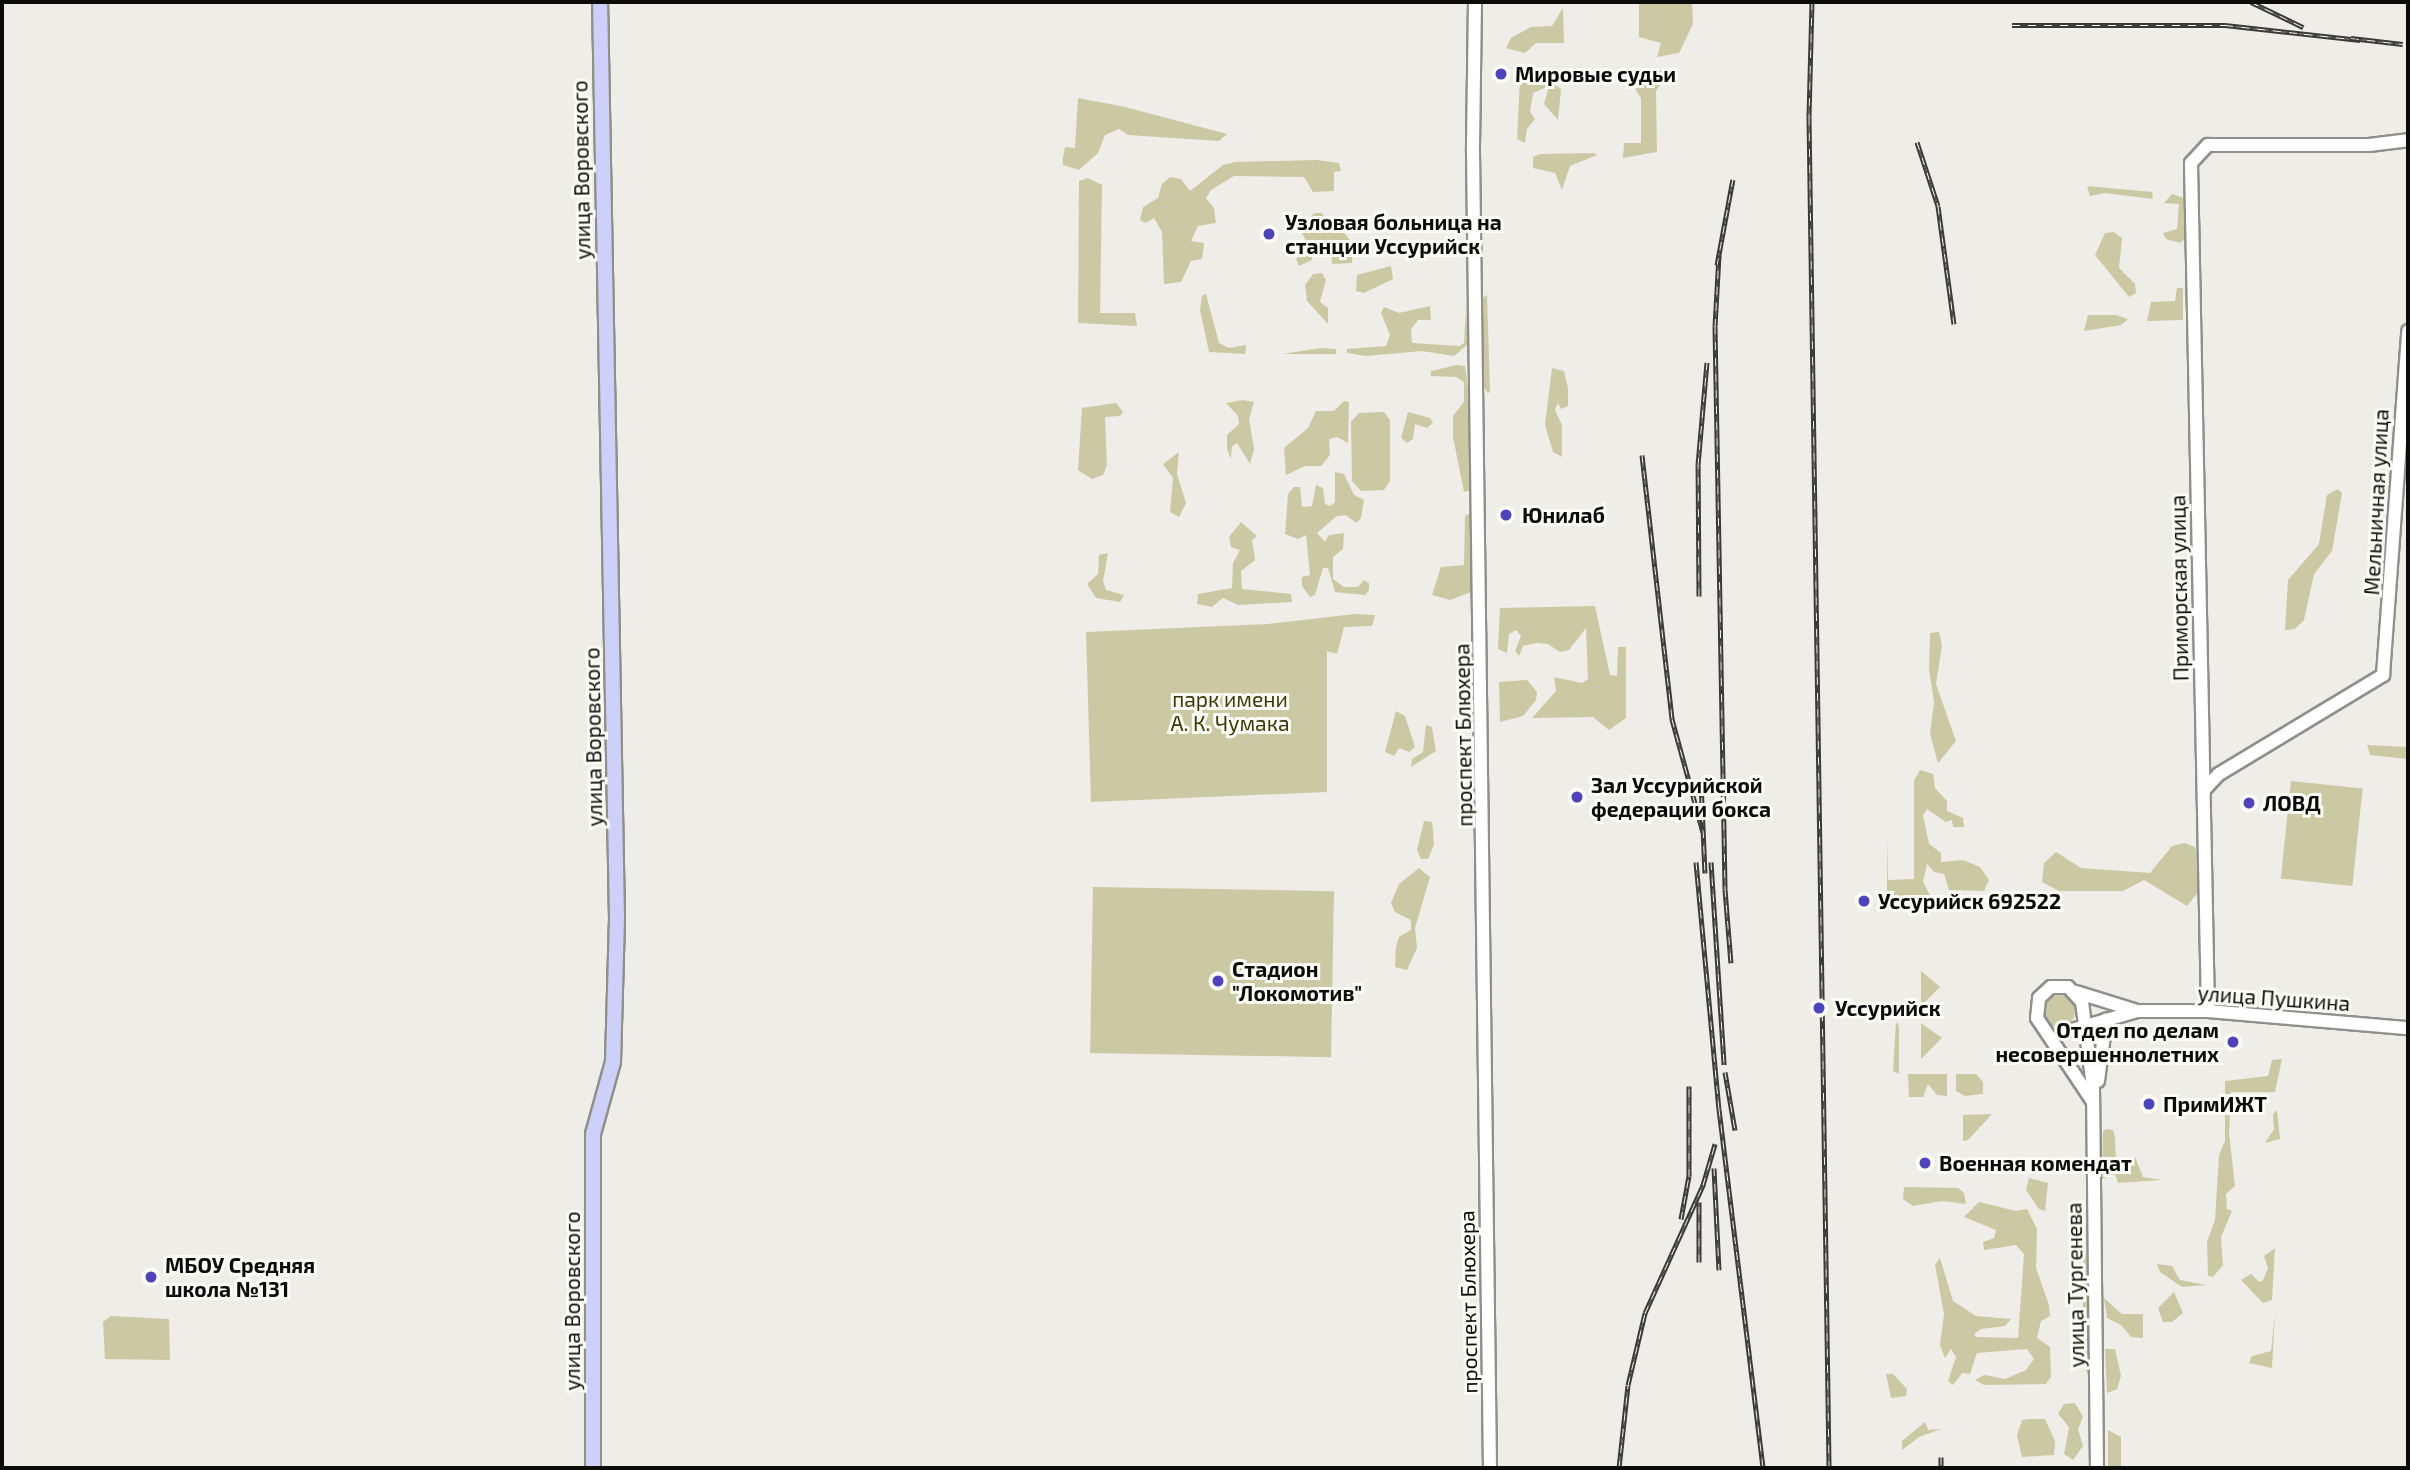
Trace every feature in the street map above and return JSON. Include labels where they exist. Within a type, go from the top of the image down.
[{"type":"main road","name":"улица Воровского","points":[[593,1468],[593,1134],[613,1062],[617,918],[600,2]]},
{"type":"main road","name":"проспект Блюхера","points":[[1475,2],[1473,152],[1490,1468]]},
{"type":"main road","name":"Приморская улица","points":[[2208,1011],[2190,163],[2208,145],[2370,145],[2408,140]]},
{"type":"main road","name":"Мельничная улица","points":[[2204,790],[2219,774],[2383,675],[2408,331]]},
{"type":"main road","points":[[2045,1030],[2060,1034],[2072,1030],[2083,1014],[2076,992],[2055,986],[2041,995],[2036,1014],[2045,1030],[2093,1102]]},
{"type":"main road","name":"улица Пушкина","points":[[2076,992],[2137,1011]]},
{"type":"main road","name":"улица Пушкина","points":[[2072,1030],[2137,1011],[2208,1011],[2408,1028]]},
{"type":"main road","name":"улица Тургенева","points":[[2083,1014],[2093,1102],[2097,1468]]},
{"type":"main road","name":"улица Тургенева","points":[[2093,1102],[2106,1020]]},
{"type":"green space","points":[[1639,2],[1692,2],[1693,24],[1679,53],[1657,57],[1661,43],[1639,37]]},
{"type":"green space","points":[[1563,8],[1564,43],[1536,43],[1525,53],[1506,48],[1511,38],[1531,27],[1552,26]]},
{"type":"green space","points":[[1659,70],[1668,73],[1656,91],[1657,152],[1623,158],[1624,143],[1641,143],[1641,98],[1635,89],[1648,84]]},
{"type":"green space","points":[[1520,80],[1549,81],[1561,89],[1558,120],[1544,104],[1549,86],[1533,93],[1530,112],[1535,119],[1527,129],[1525,143],[1517,139]]},
{"type":"green space","points":[[1078,98],[1125,107],[1227,134],[1219,141],[1128,135],[1119,129],[1105,135],[1098,153],[1079,170],[1063,165],[1065,147],[1075,148]]},
{"type":"green space","points":[[1540,154],[1597,155],[1570,166],[1562,190],[1555,173],[1533,168],[1533,157]]},
{"type":"green space","points":[[1317,160],[1339,163],[1341,171],[1334,172],[1334,191],[1313,192],[1304,177],[1234,176],[1211,190],[1206,198],[1214,208],[1216,223],[1198,226],[1191,241],[1204,243],[1202,259],[1191,261],[1181,282],[1164,284],[1162,232],[1154,218],[1146,223],[1140,220],[1143,207],[1158,198],[1162,184],[1170,177],[1181,179],[1190,191],[1223,165],[1235,162]]},
{"type":"green space","points":[[1088,178],[1102,185],[1100,313],[1135,313],[1137,326],[1078,323],[1079,181]]},
{"type":"green space","points":[[2087,186],[2152,192],[2153,199],[2105,193],[2090,196]]},
{"type":"green space","points":[[2172,194],[2187,199],[2189,235],[2180,243],[2166,239],[2163,233],[2177,229],[2179,204],[2164,203]]},
{"type":"green space","points":[[1314,213],[1322,213],[1328,223],[1346,235],[1353,244],[1352,263],[1332,264],[1331,246],[1312,244],[1312,260],[1299,266],[1296,259],[1305,250],[1306,241],[1300,229]]},
{"type":"green space","points":[[2114,232],[2122,238],[2119,268],[2135,284],[2136,293],[2129,297],[2095,255],[2105,233]]},
{"type":"green space","points":[[1391,266],[1393,279],[1364,293],[1356,291],[1357,275]]},
{"type":"green space","points":[[1322,273],[1326,280],[1320,302],[1328,308],[1328,324],[1307,301],[1305,285],[1313,274]]},
{"type":"green space","points":[[2177,288],[2183,288],[2183,320],[2147,321],[2151,302],[2175,301]]},
{"type":"green space","points":[[1467,293],[1468,344],[1454,356],[1422,351],[1366,356],[1347,353],[1347,349],[1386,346],[1390,335],[1381,313],[1384,307],[1399,313],[1430,306],[1431,320],[1418,320],[1411,329],[1412,343],[1459,346],[1464,343]]},
{"type":"green space","points":[[1206,294],[1219,343],[1229,348],[1246,345],[1245,354],[1209,352],[1200,310],[1202,296]]},
{"type":"green space","points":[[1487,295],[1488,393],[1481,383],[1482,298]]},
{"type":"green space","points":[[2088,315],[2116,315],[2128,319],[2121,325],[2084,331]]},
{"type":"green space","points":[[1321,348],[1336,349],[1336,354],[1282,354]]},
{"type":"green space","points":[[1457,365],[1465,366],[1470,403],[1471,490],[1464,492],[1453,437],[1453,416],[1464,402],[1464,382],[1456,377],[1431,376],[1431,371]]},
{"type":"green space","points":[[1552,368],[1564,371],[1568,388],[1568,406],[1561,409],[1558,403],[1555,410],[1562,425],[1562,457],[1553,452],[1545,425]]},
{"type":"green space","points":[[1243,400],[1254,402],[1249,419],[1254,449],[1250,464],[1237,443],[1232,446],[1231,459],[1227,449],[1227,435],[1239,424],[1238,416],[1226,403]]},
{"type":"green space","points":[[1344,401],[1349,402],[1348,443],[1337,437],[1329,439],[1330,455],[1321,466],[1305,466],[1286,475],[1284,448],[1308,428],[1316,411],[1334,411]]},
{"type":"green space","points":[[1116,403],[1123,412],[1120,416],[1105,417],[1107,465],[1103,475],[1092,479],[1078,470],[1082,408]]},
{"type":"green space","points":[[1384,412],[1390,420],[1390,481],[1384,490],[1361,491],[1352,481],[1351,422],[1359,413]]},
{"type":"green space","points":[[1408,412],[1430,418],[1433,423],[1427,428],[1415,424],[1413,439],[1407,443],[1401,438]]},
{"type":"green space","points":[[1179,452],[1177,474],[1186,503],[1179,517],[1170,512],[1173,478],[1163,464]]},
{"type":"green space","points":[[1335,472],[1344,474],[1354,495],[1364,500],[1361,518],[1356,523],[1346,515],[1337,516],[1317,533],[1325,542],[1329,535],[1344,533],[1343,549],[1333,557],[1333,579],[1344,587],[1358,587],[1364,580],[1369,583],[1369,590],[1365,595],[1335,592],[1328,568],[1323,568],[1315,595],[1310,597],[1302,586],[1302,577],[1310,575],[1306,535],[1298,539],[1285,534],[1288,494],[1294,487],[1300,487],[1302,507],[1312,506],[1316,485],[1323,488],[1325,504],[1330,506],[1335,502]]},
{"type":"green space","points":[[2338,489],[2342,493],[2332,551],[2314,574],[2304,620],[2295,629],[2285,630],[2288,580],[2319,544],[2327,495]]},
{"type":"green space","points":[[1469,514],[1473,518],[1474,591],[1450,600],[1432,595],[1441,567],[1464,565],[1465,516]]},
{"type":"green space","points":[[1241,522],[1257,536],[1252,540],[1255,560],[1241,571],[1242,589],[1291,594],[1292,602],[1238,605],[1223,598],[1212,607],[1197,604],[1198,594],[1232,588],[1233,563],[1240,550],[1231,547],[1229,537]]},
{"type":"green space","points":[[1108,553],[1103,581],[1106,590],[1124,595],[1120,602],[1096,598],[1087,584],[1098,574],[1099,555]]},
{"type":"green space","points":[[1595,606],[1610,675],[1617,676],[1618,647],[1626,647],[1626,718],[1609,730],[1593,717],[1532,718],[1556,691],[1554,677],[1582,683],[1588,679],[1586,628],[1569,650],[1560,652],[1548,644],[1536,643],[1523,646],[1519,656],[1515,651],[1521,636],[1516,630],[1509,634],[1507,653],[1498,649],[1500,608]]},
{"type":"green space","name":"парк имени А. К. Чумака","points":[[1355,614],[1375,615],[1372,626],[1344,627],[1337,654],[1327,651],[1327,792],[1091,802],[1086,632],[1267,624]]},
{"type":"green space","points":[[1939,632],[1942,645],[1936,684],[1956,741],[1938,763],[1930,734],[1934,702],[1929,669],[1930,633]]},
{"type":"green space","points":[[1527,680],[1537,692],[1536,700],[1523,716],[1500,722],[1499,682]]},
{"type":"green space","points":[[1396,711],[1405,716],[1415,747],[1409,752],[1399,748],[1394,756],[1385,752]]},
{"type":"green space","points":[[1426,725],[1432,727],[1436,751],[1411,767],[1412,759],[1423,752]]},
{"type":"green space","points":[[2367,745],[2408,747],[2408,759],[2370,755]]},
{"type":"green space","points":[[1920,770],[1933,774],[1935,788],[1947,801],[1947,811],[1963,818],[1964,827],[1953,827],[1952,820],[1946,822],[1927,809],[1923,815],[1929,844],[1941,853],[1941,862],[1963,860],[1980,867],[1989,880],[1984,891],[1949,890],[1944,874],[1934,872],[1927,864],[1923,882],[1930,895],[1926,899],[1892,900],[1887,895],[1887,835],[1888,880],[1914,879],[1914,780]]},
{"type":"green space","points":[[2291,781],[2363,789],[2352,886],[2281,878]]},
{"type":"green space","points":[[1424,821],[1432,822],[1433,831],[1434,845],[1428,859],[1421,859],[1417,850]]},
{"type":"green space","points":[[2184,843],[2195,847],[2202,872],[2199,891],[2187,906],[2144,880],[2123,891],[2059,891],[2042,882],[2044,863],[2056,852],[2081,868],[2150,873],[2172,846]]},
{"type":"green space","points":[[1419,868],[1430,877],[1415,928],[1417,948],[1407,970],[1395,967],[1396,947],[1399,937],[1411,930],[1411,920],[1395,912],[1391,903],[1399,884]]},
{"type":"green space","points":[[1093,887],[1334,891],[1331,1057],[1090,1053]]},
{"type":"green space","points":[[1921,971],[1940,987],[1921,1006]]},
{"type":"green space","points":[[2059,995],[2070,1000],[2075,1011],[2070,1022],[2059,1027],[2048,1022],[2043,1011],[2048,1000]]},
{"type":"green space","points":[[1896,1022],[1899,1026],[1899,1074],[1893,1071]]},
{"type":"green space","points":[[1921,1023],[1942,1038],[1921,1059]]},
{"type":"green space","points":[[2282,1059],[2275,1092],[2231,1092],[2229,1133],[2235,1186],[2226,1194],[2227,1209],[2232,1211],[2221,1237],[2223,1265],[2213,1277],[2208,1276],[2207,1242],[2215,1220],[2219,1155],[2225,1141],[2225,1081],[2268,1076],[2272,1060]]},
{"type":"green space","points":[[1908,1074],[1947,1074],[1947,1096],[1937,1095],[1928,1084],[1923,1097],[1909,1097]]},
{"type":"green space","points":[[1956,1074],[1976,1074],[1983,1082],[1983,1094],[1965,1096],[1956,1091]]},
{"type":"green space","points":[[2277,1110],[2280,1139],[2265,1143],[2274,1129],[2273,1114]]},
{"type":"green space","points":[[1992,1114],[1968,1140],[1963,1141],[1963,1115]]},
{"type":"green space","points":[[2113,1130],[2116,1162],[2135,1157],[2143,1177],[2162,1180],[2118,1183],[2115,1174],[2102,1179],[2103,1131]]},
{"type":"green space","points":[[2029,1178],[2048,1183],[2045,1211],[2039,1209],[2026,1190]]},
{"type":"green space","points":[[1904,1187],[1958,1188],[1964,1193],[1966,1204],[1942,1201],[1913,1206],[1903,1199]]},
{"type":"green space","points":[[1979,1202],[2016,1211],[2027,1209],[2037,1229],[2036,1268],[2049,1305],[2050,1316],[2041,1321],[2037,1338],[2050,1347],[2051,1377],[2046,1384],[1984,1385],[1975,1380],[1984,1375],[2005,1379],[2026,1370],[2034,1359],[2027,1349],[1977,1353],[1970,1374],[1962,1373],[1953,1385],[1948,1381],[1956,1357],[1951,1349],[1945,1358],[1940,1345],[1944,1314],[1935,1265],[1940,1258],[1953,1301],[1976,1316],[2011,1319],[2005,1326],[1981,1329],[1974,1334],[1976,1337],[2018,1338],[2024,1254],[2016,1245],[1984,1250],[1983,1242],[1994,1238],[1996,1230],[1964,1217]]},
{"type":"green space","points":[[2084,1241],[2090,1284],[2088,1376],[2082,1357]]},
{"type":"green space","points":[[2275,1248],[2272,1300],[2263,1303],[2241,1280],[2251,1274],[2259,1282],[2263,1280],[2268,1268],[2264,1256]]},
{"type":"green space","points":[[2157,1264],[2172,1266],[2180,1280],[2206,1285],[2182,1287],[2160,1272]]},
{"type":"green space","points":[[2174,1292],[2183,1313],[2172,1322],[2163,1322],[2158,1308]]},
{"type":"green space","points":[[2104,1298],[2122,1314],[2143,1314],[2143,1338],[2131,1337],[2121,1325],[2107,1318]]},
{"type":"green space","points":[[2275,1313],[2272,1368],[2249,1363],[2252,1356],[2271,1351]]},
{"type":"green space","points":[[111,1316],[169,1319],[170,1360],[105,1359],[103,1322]]},
{"type":"green space","points":[[2105,1349],[2115,1349],[2121,1376],[2117,1389],[2107,1393]]},
{"type":"green space","points":[[1886,1374],[1893,1374],[1907,1389],[1906,1396],[1891,1398]]},
{"type":"green space","points":[[2075,1403],[2083,1417],[2078,1429],[2083,1446],[2073,1460],[2064,1454],[2069,1427],[2058,1414],[2064,1404]]},
{"type":"green space","points":[[2045,1419],[2055,1441],[2054,1455],[2022,1457],[2017,1435],[2022,1420]]},
{"type":"green space","points":[[1925,1422],[1928,1430],[1941,1429],[1919,1437],[1902,1450],[1902,1441]]},
{"type":"green space","points":[[2108,1430],[2121,1437],[2121,1468],[2108,1468]]},
{"type":"railway","points":[[1812,2],[1809,117],[1829,1468]]},
{"type":"railway","points":[[2251,2],[2303,27]]},
{"type":"railway","points":[[2012,25],[2225,25],[2360,40]]},
{"type":"railway","points":[[2351,38],[2403,44]]},
{"type":"railway","points":[[1917,142],[1938,206],[1954,324]]},
{"type":"railway","points":[[1717,265],[1733,179]]},
{"type":"railway","points":[[1719,255],[1715,326],[1725,889],[1731,963]]},
{"type":"railway","points":[[1699,596],[1698,465],[1707,362]]},
{"type":"railway","points":[[1642,455],[1672,719],[1703,832]]},
{"type":"railway","points":[[1701,782],[1705,873]]},
{"type":"railway","points":[[1696,862],[1719,1109],[1763,1468]]},
{"type":"railway","points":[[1711,862],[1724,1065]]},
{"type":"railway","points":[[1725,1072],[1735,1130]]},
{"type":"railway","points":[[1681,1219],[1689,1176],[1689,1086]]},
{"type":"railway","points":[[1619,1468],[1628,1385],[1645,1313],[1703,1185],[1715,1144]]},
{"type":"railway","points":[[1714,1168],[1719,1270]]},
{"type":"railway","points":[[1699,1202],[1699,1262]]},
{"type":"railway","points":[[1941,1457],[1941,1468]]},
{"type":"place","name":"Мировые судьи","points":[[1501,74]]},
{"type":"place","name":"Узловая больница на станции Уссурийск","points":[[1269,234]]},
{"type":"place","name":"Юнилаб","points":[[1506,515]]},
{"type":"place","name":"Зал Уссурийской федерации бокса","points":[[1577,797]]},
{"type":"place","name":"ЛОВД","points":[[2249,803]]},
{"type":"place","name":"Уссурийск 692522","points":[[1864,901]]},
{"type":"place","name":"Стадион \"Локомотив\"","points":[[1218,981]]},
{"type":"place","name":"Уссурийск","points":[[1819,1008]]},
{"type":"place","name":"Отдел по делам несовершеннолетних","points":[[2233,1042]]},
{"type":"place","name":"ПримИЖТ","points":[[2149,1104]]},
{"type":"place","name":"Военная комендат","points":[[1925,1163]]},
{"type":"place","name":"МБОУ Средняя школа №131","points":[[151,1277]]}]
